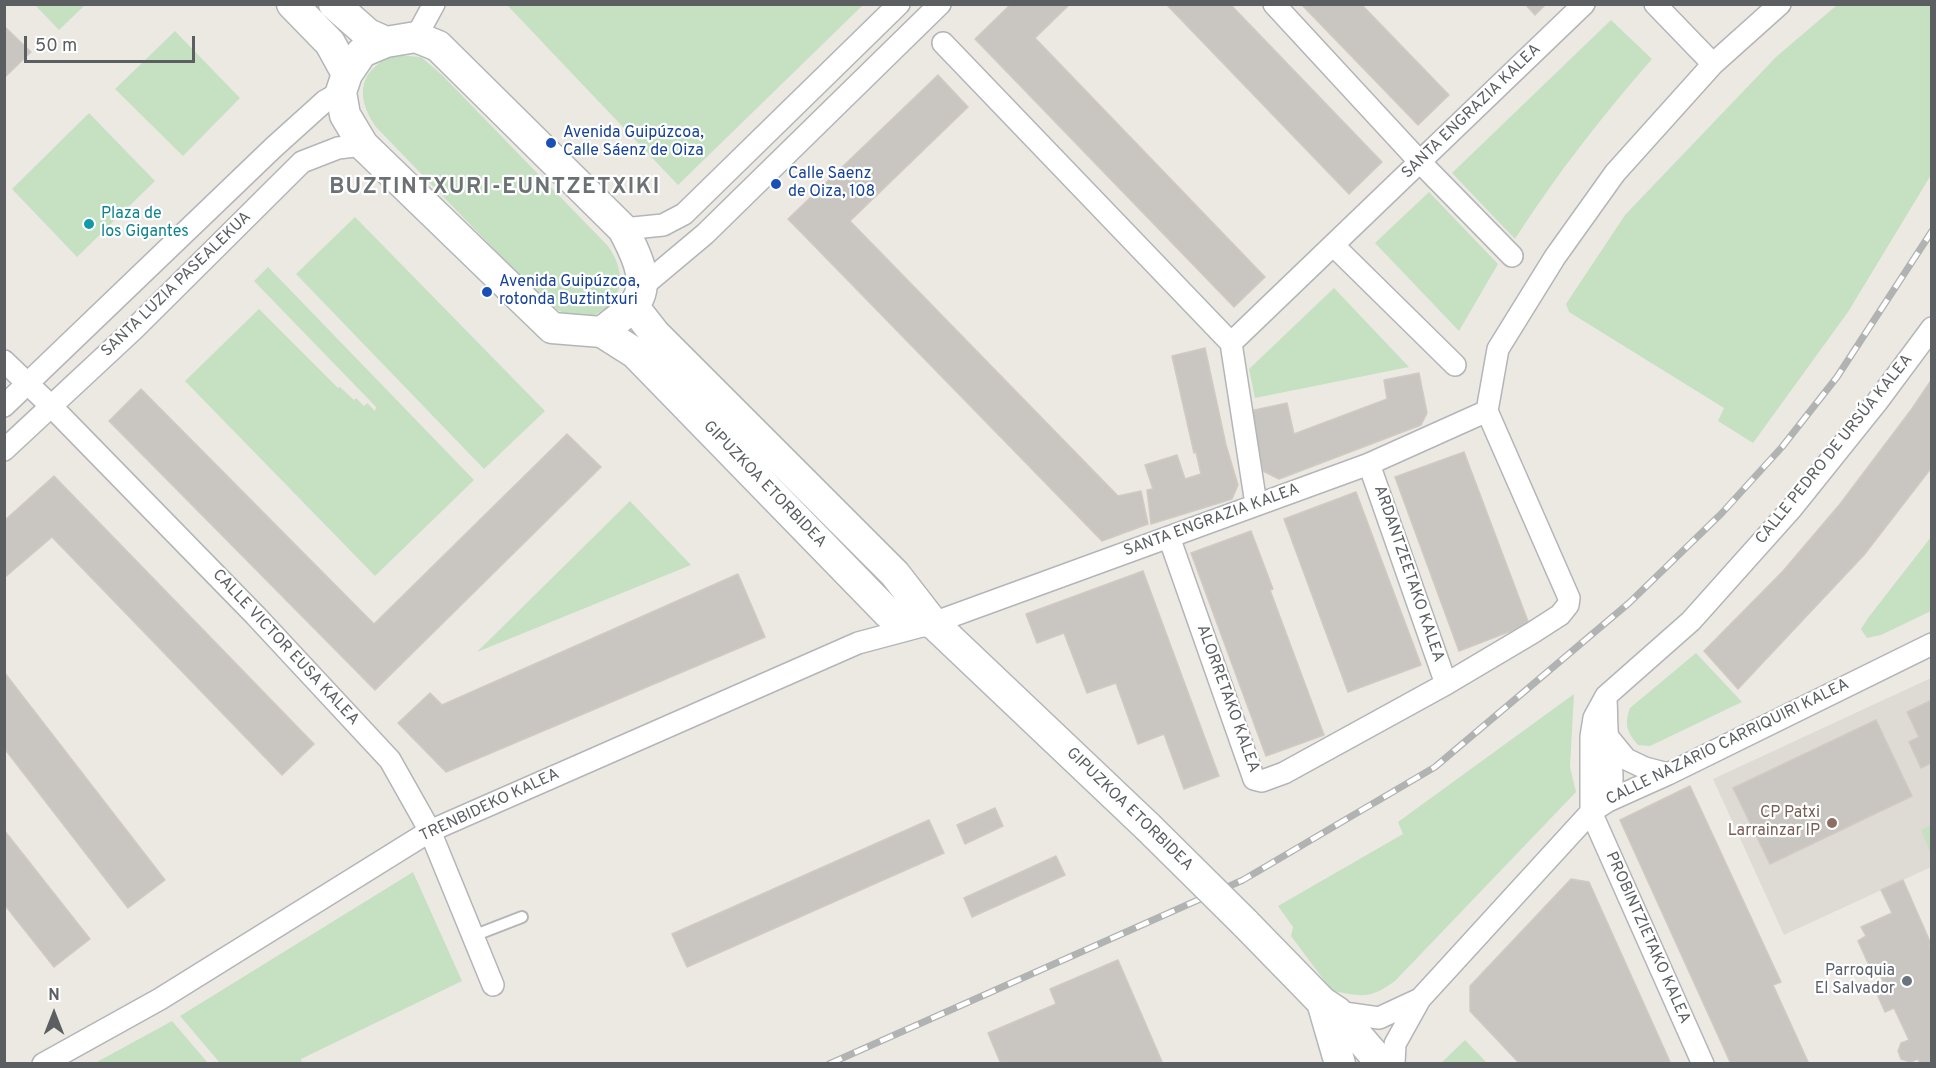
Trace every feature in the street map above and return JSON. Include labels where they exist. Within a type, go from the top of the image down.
[{"type":"main road","points":[[292,4],[330,42],[344,83],[345,115],[363,145],[552,328],[602,332],[638,296],[637,255],[623,229],[438,46],[416,37],[386,42],[362,52],[344,83]]},
{"type":"main road","points":[[334,4],[368,34],[386,42]]},
{"type":"main road","name":"GIPUZKOA ETORBIDEA","points":[[638,296],[655,334],[895,574],[933,622],[1148,827],[1330,1007],[1382,1064]]},
{"type":"main road","name":"GIPUZKOA ETORBIDEA","points":[[602,332],[635,353],[889,614],[933,622]]},
{"type":"main road","name":"GIPUZKOA ETORBIDEA","points":[[1330,1007],[1340,1064]]},
{"type":"street","points":[[416,37],[434,4]]},
{"type":"street","points":[[623,229],[663,225],[684,214],[899,4]]},
{"type":"street","points":[[638,296],[705,234],[940,4]]},
{"type":"street","points":[[1274,4],[1420,162],[1512,256]]},
{"type":"street","name":"SANTA ENGRAZIA KALEA","points":[[1231,343],[1584,4]]},
{"type":"street","points":[[1655,4],[1713,64]]},
{"type":"street","points":[[1487,411],[1498,349],[1555,257],[1615,173],[1713,64],[1780,4]]},
{"type":"street","points":[[943,43],[1231,343],[1256,504]]},
{"type":"street","name":"SANTA LUZIA PASEALEKUA","points":[[4,406],[274,147],[344,83]]},
{"type":"street","name":"SANTA LUZIA PASEALEKUA","points":[[4,450],[134,329],[302,162],[338,148],[363,145]]},
{"type":"street","points":[[1334,244],[1455,365]]},
{"type":"street","name":"CALLE PEDRO DE URSÚA KALEA","points":[[1600,806],[1591,737],[1594,718],[1606,696],[1691,621],[1792,508],[1877,402],[1932,328]]},
{"type":"street","name":"CALLE VICTOR EUSA KALEA","points":[[4,361],[256,616],[390,760],[430,831],[493,985]]},
{"type":"street","name":"SANTA ENGRAZIA KALEA","points":[[933,622],[1369,464],[1487,411]]},
{"type":"street","name":"ARDANTZEETAKO KALEA","points":[[1365,727],[1446,684],[1532,633],[1560,615],[1568,606],[1569,598],[1487,411]]},
{"type":"street","name":"ARDANTZEETAKO KALEA","points":[[1369,464],[1446,684]]},
{"type":"street","name":"ALORRETAKO KALEA","points":[[1169,537],[1254,779],[1262,781],[1284,773],[1365,727]]},
{"type":"street","name":"TRENBIDEKO KALEA","points":[[44,1064],[159,999],[430,831],[858,643],[933,622]]},
{"type":"street","name":"CALLE NAZARIO CARRIQUIRI KALEA","points":[[1394,1064],[1395,1044],[1420,999],[1600,806],[1932,644]]},
{"type":"street","points":[[1600,806],[1612,791],[1606,696]]},
{"type":"street","points":[[1607,736],[1626,759],[1645,768],[1668,774]]},
{"type":"street","name":"PROBINTZIETAKO KALEA","points":[[1600,806],[1703,1064]]},
{"type":"street","name":"CALLE NAZARIO CARRIQUIRI KALEA","points":[[1330,1007],[1379,1018],[1420,999]]},
{"type":"lane","points":[[473,936],[522,917]]},
{"type":"shaded area","name":"CP Patxi Larrainzar IP","points":[[1931,678],[1931,867],[1784,935],[1713,779]]},
{"type":"green space","points":[[35,5],[85,5],[59,30]]},
{"type":"green space","points":[[507,5],[863,5],[678,185]]},
{"type":"green space","points":[[1837,5],[1931,5],[1931,175],[1848,312],[1753,443],[1718,421],[1724,408],[1569,312],[1566,304],[1625,215],[1776,57]]},
{"type":"green space","points":[[1611,20],[1652,59],[1580,146],[1515,239],[1452,173]]},
{"type":"green space","points":[[175,31],[240,98],[183,156],[115,89]]},
{"type":"green space","points":[[396,55],[421,57],[441,74],[607,245],[616,261],[620,279],[616,296],[603,310],[590,317],[580,318],[563,312],[543,300],[376,127],[365,104],[364,84],[374,67]]},
{"type":"green space","points":[[89,113],[155,181],[77,257],[12,189]]},
{"type":"green space","points":[[1429,192],[1498,264],[1459,331],[1375,243]]},
{"type":"green space","points":[[355,217],[545,411],[484,469],[296,274]]},
{"type":"green space","points":[[268,267],[474,480],[375,576],[185,381],[259,309],[338,388],[340,387],[354,400],[356,398],[364,406],[367,403],[375,411],[376,407],[254,281]]},
{"type":"green space","points":[[1334,288],[1409,367],[1255,398],[1249,369]]},
{"type":"green space","points":[[630,501],[691,565],[477,652]]},
{"type":"green space","points":[[1931,537],[1931,611],[1881,635],[1867,638],[1861,629]]},
{"type":"green space","points":[[1696,653],[1742,702],[1650,746],[1638,745],[1628,728],[1627,719],[1630,708]]},
{"type":"green space","points":[[1574,694],[1570,767],[1576,792],[1395,981],[1372,994],[1332,991],[1291,936],[1293,927],[1278,906],[1403,834],[1398,822]]},
{"type":"green space","points":[[1931,825],[1931,854],[1921,830]]},
{"type":"green space","points":[[413,872],[462,981],[301,1059],[302,1063],[220,1063],[180,1016]]},
{"type":"green space","points":[[172,1021],[208,1063],[95,1063]]},
{"type":"green space","points":[[1465,1040],[1487,1063],[1441,1063]]},
{"type":"building","points":[[1011,4],[1070,4],[1035,38],[1265,277],[1234,307],[975,39]]},
{"type":"building","points":[[1166,4],[1230,4],[1382,162],[1349,194]]},
{"type":"building","points":[[1301,4],[1361,4],[1449,95],[1418,125]]},
{"type":"building","points":[[1525,4],[1546,4],[1535,15]]},
{"type":"building","points":[[4,26],[31,52],[4,78]]},
{"type":"building","points":[[938,75],[968,107],[850,221],[1118,496],[1141,491],[1148,524],[1102,541],[788,219]]},
{"type":"building","points":[[1205,348],[1226,445],[1238,485],[1232,499],[1151,524],[1147,490],[1153,489],[1145,465],[1177,455],[1185,479],[1201,474],[1172,356]]},
{"type":"building","points":[[1419,373],[1427,413],[1421,425],[1279,479],[1263,471],[1250,411],[1287,403],[1294,434],[1387,399],[1384,380]]},
{"type":"building","points":[[1932,379],[1932,467],[1864,555],[1738,689],[1704,651],[1783,571],[1840,504]]},
{"type":"building","points":[[141,389],[374,624],[567,434],[601,467],[375,690],[109,421]]},
{"type":"building","points":[[1464,452],[1529,624],[1459,651],[1395,477]]},
{"type":"building","points":[[54,476],[314,744],[282,775],[52,537],[4,578],[4,521]]},
{"type":"building","points":[[1356,492],[1421,665],[1348,692],[1284,519]]},
{"type":"building","points":[[1251,531],[1273,589],[1270,590],[1324,735],[1266,756],[1191,553]]},
{"type":"building","points":[[1143,571],[1219,776],[1184,789],[1164,734],[1138,744],[1116,683],[1087,693],[1064,633],[1037,643],[1026,614]]},
{"type":"building","points":[[738,574],[765,637],[446,772],[398,723],[430,693],[442,705]]},
{"type":"building","points":[[4,672],[165,880],[128,908],[4,748]]},
{"type":"building","points":[[1932,700],[1932,764],[1921,768],[1909,742],[1919,737],[1907,712]]},
{"type":"building","points":[[1876,720],[1912,796],[1770,864],[1733,788]]},
{"type":"building","points":[[1690,786],[1781,982],[1773,985],[1809,1064],[1731,1064],[1620,820]]},
{"type":"building","points":[[995,808],[1003,826],[965,844],[957,825]]},
{"type":"building","points":[[929,820],[944,853],[687,967],[672,934]]},
{"type":"building","points":[[4,830],[90,939],[54,967],[4,904]]},
{"type":"building","points":[[1056,856],[1065,875],[972,917],[964,898]]},
{"type":"building","points":[[1571,879],[1589,882],[1671,1064],[1520,1064],[1470,1011],[1470,986]]},
{"type":"building","name":"Parroquia El Salvador","points":[[1903,880],[1931,944],[1929,946],[1932,951],[1932,1064],[1920,1064],[1918,1059],[1910,1062],[1901,1059],[1898,1051],[1901,1043],[1909,1040],[1894,1008],[1885,1012],[1877,994],[1887,990],[1878,970],[1872,972],[1858,941],[1866,936],[1861,927],[1892,913],[1881,890]]},
{"type":"building","points":[[1118,960],[1163,1064],[1001,1064],[988,1033],[1056,1004],[1050,989]]},
{"type":"railway","points":[[829,1064],[1243,880],[1435,767],[1629,603],[1721,514],[1782,447],[1837,377],[1932,231]]},
{"type":"place","name":"Avenida Guipúzcoa, Calle Sáenz de Oiza","points":[[551,143]]},
{"type":"place","name":"Calle Saenz de Oiza, 108","points":[[776,184]]},
{"type":"place","name":"Plaza de los Gigantes","points":[[89,224]]},
{"type":"place","name":"Avenida Guipúzcoa, rotonda Buztintxuri","points":[[487,292]]},
{"type":"place","name":"CP Patxi Larrainzar IP","points":[[1832,823]]},
{"type":"place","name":"Parroquia El Salvador","points":[[1907,981]]},
{"type":"district","name":"BUZTINTXURI-EUNTZETXIKI","points":[[495,189]]}]
